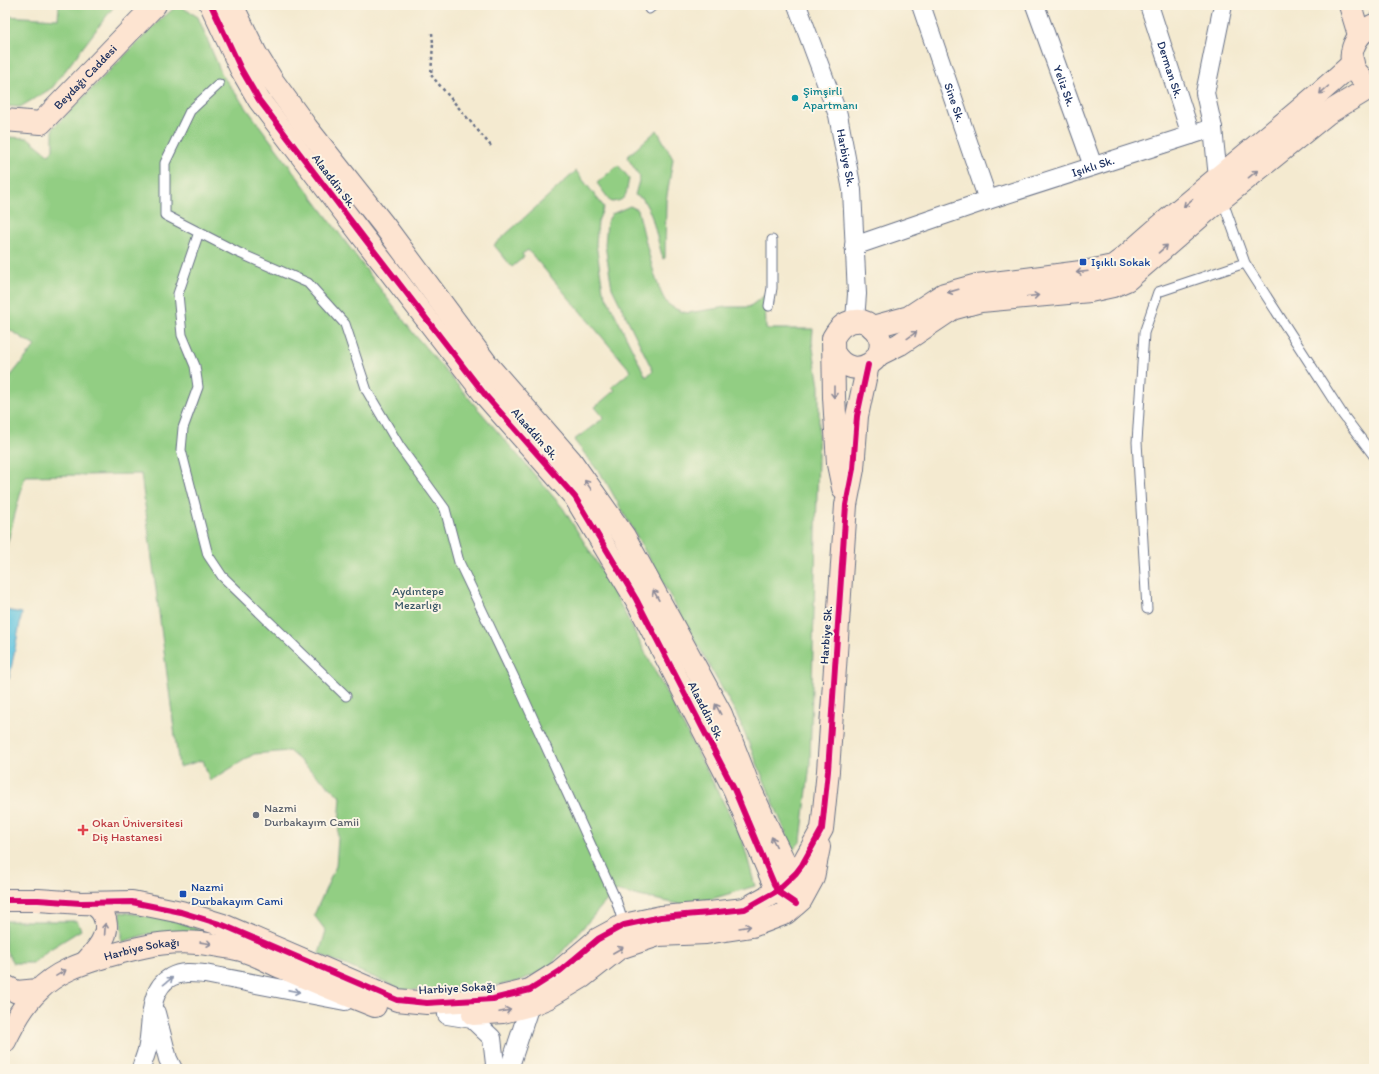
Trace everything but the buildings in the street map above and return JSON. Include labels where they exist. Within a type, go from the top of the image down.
[{"type":"street","name":"Beydağı Caddesi","points":[[5,120],[41,123],[155,5]]},
{"type":"street","name":"Alaaddin Sk.","points":[[211,5],[241,69],[259,100],[486,396],[575,497],[636,599],[734,789],[777,891]]},
{"type":"street","name":"Alaaddin Sk.","points":[[232,5],[256,54],[272,80],[307,128],[383,224],[489,367],[571,461],[624,536],[721,714],[748,784],[774,841],[786,865],[796,873]]},
{"type":"street","name":"Harbiye Sk.","points":[[797,5],[838,115],[852,190],[854,246]]},
{"type":"street","name":"Sine Sk.","points":[[921,5],[988,200]]},
{"type":"street","name":"Yeliz Sk.","points":[[1035,5],[1093,166]]},
{"type":"street","name":"Derman Sk.","points":[[1149,5],[1192,135]]},
{"type":"street","points":[[1222,199],[1218,178],[1213,128],[1205,93],[1223,5]]},
{"type":"street","points":[[834,353],[838,360],[844,365],[852,368],[860,368],[952,310],[981,301],[1090,291],[1113,286],[1127,280],[1222,199],[1328,113],[1374,85],[1357,73],[1353,63],[1352,54],[1354,44],[1366,30],[1350,5]]},
{"type":"street","points":[[846,505],[838,457],[834,397],[833,338],[841,326],[864,324],[909,316],[944,294],[976,285],[1090,271],[1114,266],[1314,99],[1353,63]]},
{"type":"street","name":"Işıklı Sk.","points":[[854,246],[988,200],[1213,128]]},
{"type":"street","points":[[364,238],[383,224]]},
{"type":"street","points":[[380,257],[396,242]]},
{"type":"street","points":[[854,246],[857,294],[864,324],[877,332],[880,340],[880,347],[873,360]]},
{"type":"street","name":"Harbiye Sk.","points":[[777,891],[796,873],[822,830],[828,771],[846,505],[853,469],[857,416],[873,360]]},
{"type":"street","name":"Harbiye Sokağı","points":[[141,1069],[148,1046],[153,1002],[160,987],[171,977],[185,972],[205,974],[419,1014],[447,1015],[503,1012],[530,1005],[547,998],[582,977],[619,948],[658,935],[706,933],[752,926],[786,913],[801,900],[813,878],[822,830]]},
{"type":"street","points":[[777,891],[796,904]]},
{"type":"street","name":"Harbiye Sokağı","points":[[81,903],[132,902],[181,912],[223,925],[397,1000],[428,1003],[493,999],[530,990],[560,971],[598,938],[624,925],[661,917],[745,909],[777,891]]},
{"type":"street","points":[[5,900],[38,900],[94,904],[102,912],[106,930],[104,938],[86,962]]},
{"type":"street","name":"Harbiye Sokağı","points":[[5,1041],[18,1015],[38,990],[55,976],[69,968],[86,962],[157,943],[190,941],[241,950],[378,1007]]},
{"type":"street","points":[[5,986],[17,992],[38,990]]},
{"type":"street","points":[[153,1002],[168,1058],[173,1069]]},
{"type":"street","points":[[509,1069],[530,1005]]},
{"type":"street","points":[[5,1012],[5,1020]]},
{"type":"street","points":[[447,1015],[472,1019],[492,1038],[495,1064],[494,1069]]},
{"type":"lane","points":[[219,84],[190,111],[165,163],[165,215],[237,252],[308,283],[345,324],[367,391],[400,447],[444,510],[459,562],[521,692],[613,893],[624,925]]},
{"type":"lane","points":[[1222,199],[1245,263],[1343,415],[1374,456]]},
{"type":"lane","points":[[199,232],[178,294],[182,335],[195,366],[198,387],[183,428],[180,450],[208,556],[222,576],[346,696]]},
{"type":"lane","points":[[769,306],[772,288],[772,240]]},
{"type":"lane","points":[[1147,609],[1137,442],[1144,333],[1158,292],[1245,263]]},
{"type":"path","points":[[432,33],[433,43],[431,75],[491,146]]},
{"type":"green space","points":[[59,5],[115,5],[52,88],[20,107],[5,106],[5,16],[58,19]]},
{"type":"green space","name":"Aydıntepe Mezarlığı","points":[[178,5],[198,17],[222,75],[413,333],[563,508],[608,581],[742,838],[755,886],[688,906],[615,891],[547,969],[517,982],[480,988],[404,990],[319,954],[326,931],[314,915],[336,866],[341,797],[289,751],[254,754],[210,781],[203,760],[179,767],[141,474],[25,476],[5,552],[5,383],[35,346],[5,327],[5,137],[28,138],[49,155],[53,149],[53,128],[158,22]]},
{"type":"green space","points":[[657,130],[673,159],[666,201],[665,258],[663,259],[651,214],[643,199],[635,195],[640,177],[627,157]]},
{"type":"green space","points":[[618,165],[629,178],[623,198],[621,200],[611,202],[597,183]]},
{"type":"green space","points":[[576,171],[604,207],[598,221],[596,244],[603,290],[646,377],[653,371],[612,288],[605,245],[607,222],[612,214],[630,206],[638,210],[659,287],[663,298],[668,304],[680,311],[688,313],[726,307],[749,307],[765,295],[766,329],[813,329],[812,342],[819,386],[819,418],[810,764],[801,841],[793,850],[737,715],[605,480],[574,440],[604,418],[595,407],[615,390],[612,387],[631,371],[528,250],[522,254],[524,257],[512,267],[494,245]]},
{"type":"green space","points":[[120,912],[172,919],[217,937],[171,933],[147,934],[122,942]]},
{"type":"green space","points":[[5,921],[77,921],[81,930],[47,951],[33,963],[13,963],[5,949]]},
{"type":"water","points":[[5,610],[22,613],[9,679],[5,678]]},
{"type":"cycle path","points":[[211,5],[241,69],[259,100],[486,396],[575,497],[636,599],[734,789],[777,891],[796,904]]},
{"type":"cycle path","points":[[5,900],[38,900],[81,903],[132,902],[181,912],[223,925],[397,1000],[427,1003],[493,999],[530,990],[560,971],[598,939],[624,925],[661,917],[745,909],[777,891],[796,873],[802,865],[822,829],[828,771],[846,505],[853,469],[857,416],[868,365]]},
{"type":"place","name":"Şimşirli Apartmanı","points":[[795,98]]},
{"type":"place","name":"Işıklı Sokak","points":[[1083,262]]},
{"type":"place","name":"Nazmi Durbakayım Camii","points":[[256,815]]},
{"type":"place","name":"Okan Üniversitesi Diş Hastanesi","points":[[83,830]]},
{"type":"place","name":"Nazmi Durbakayım Cami","points":[[183,894]]}]
